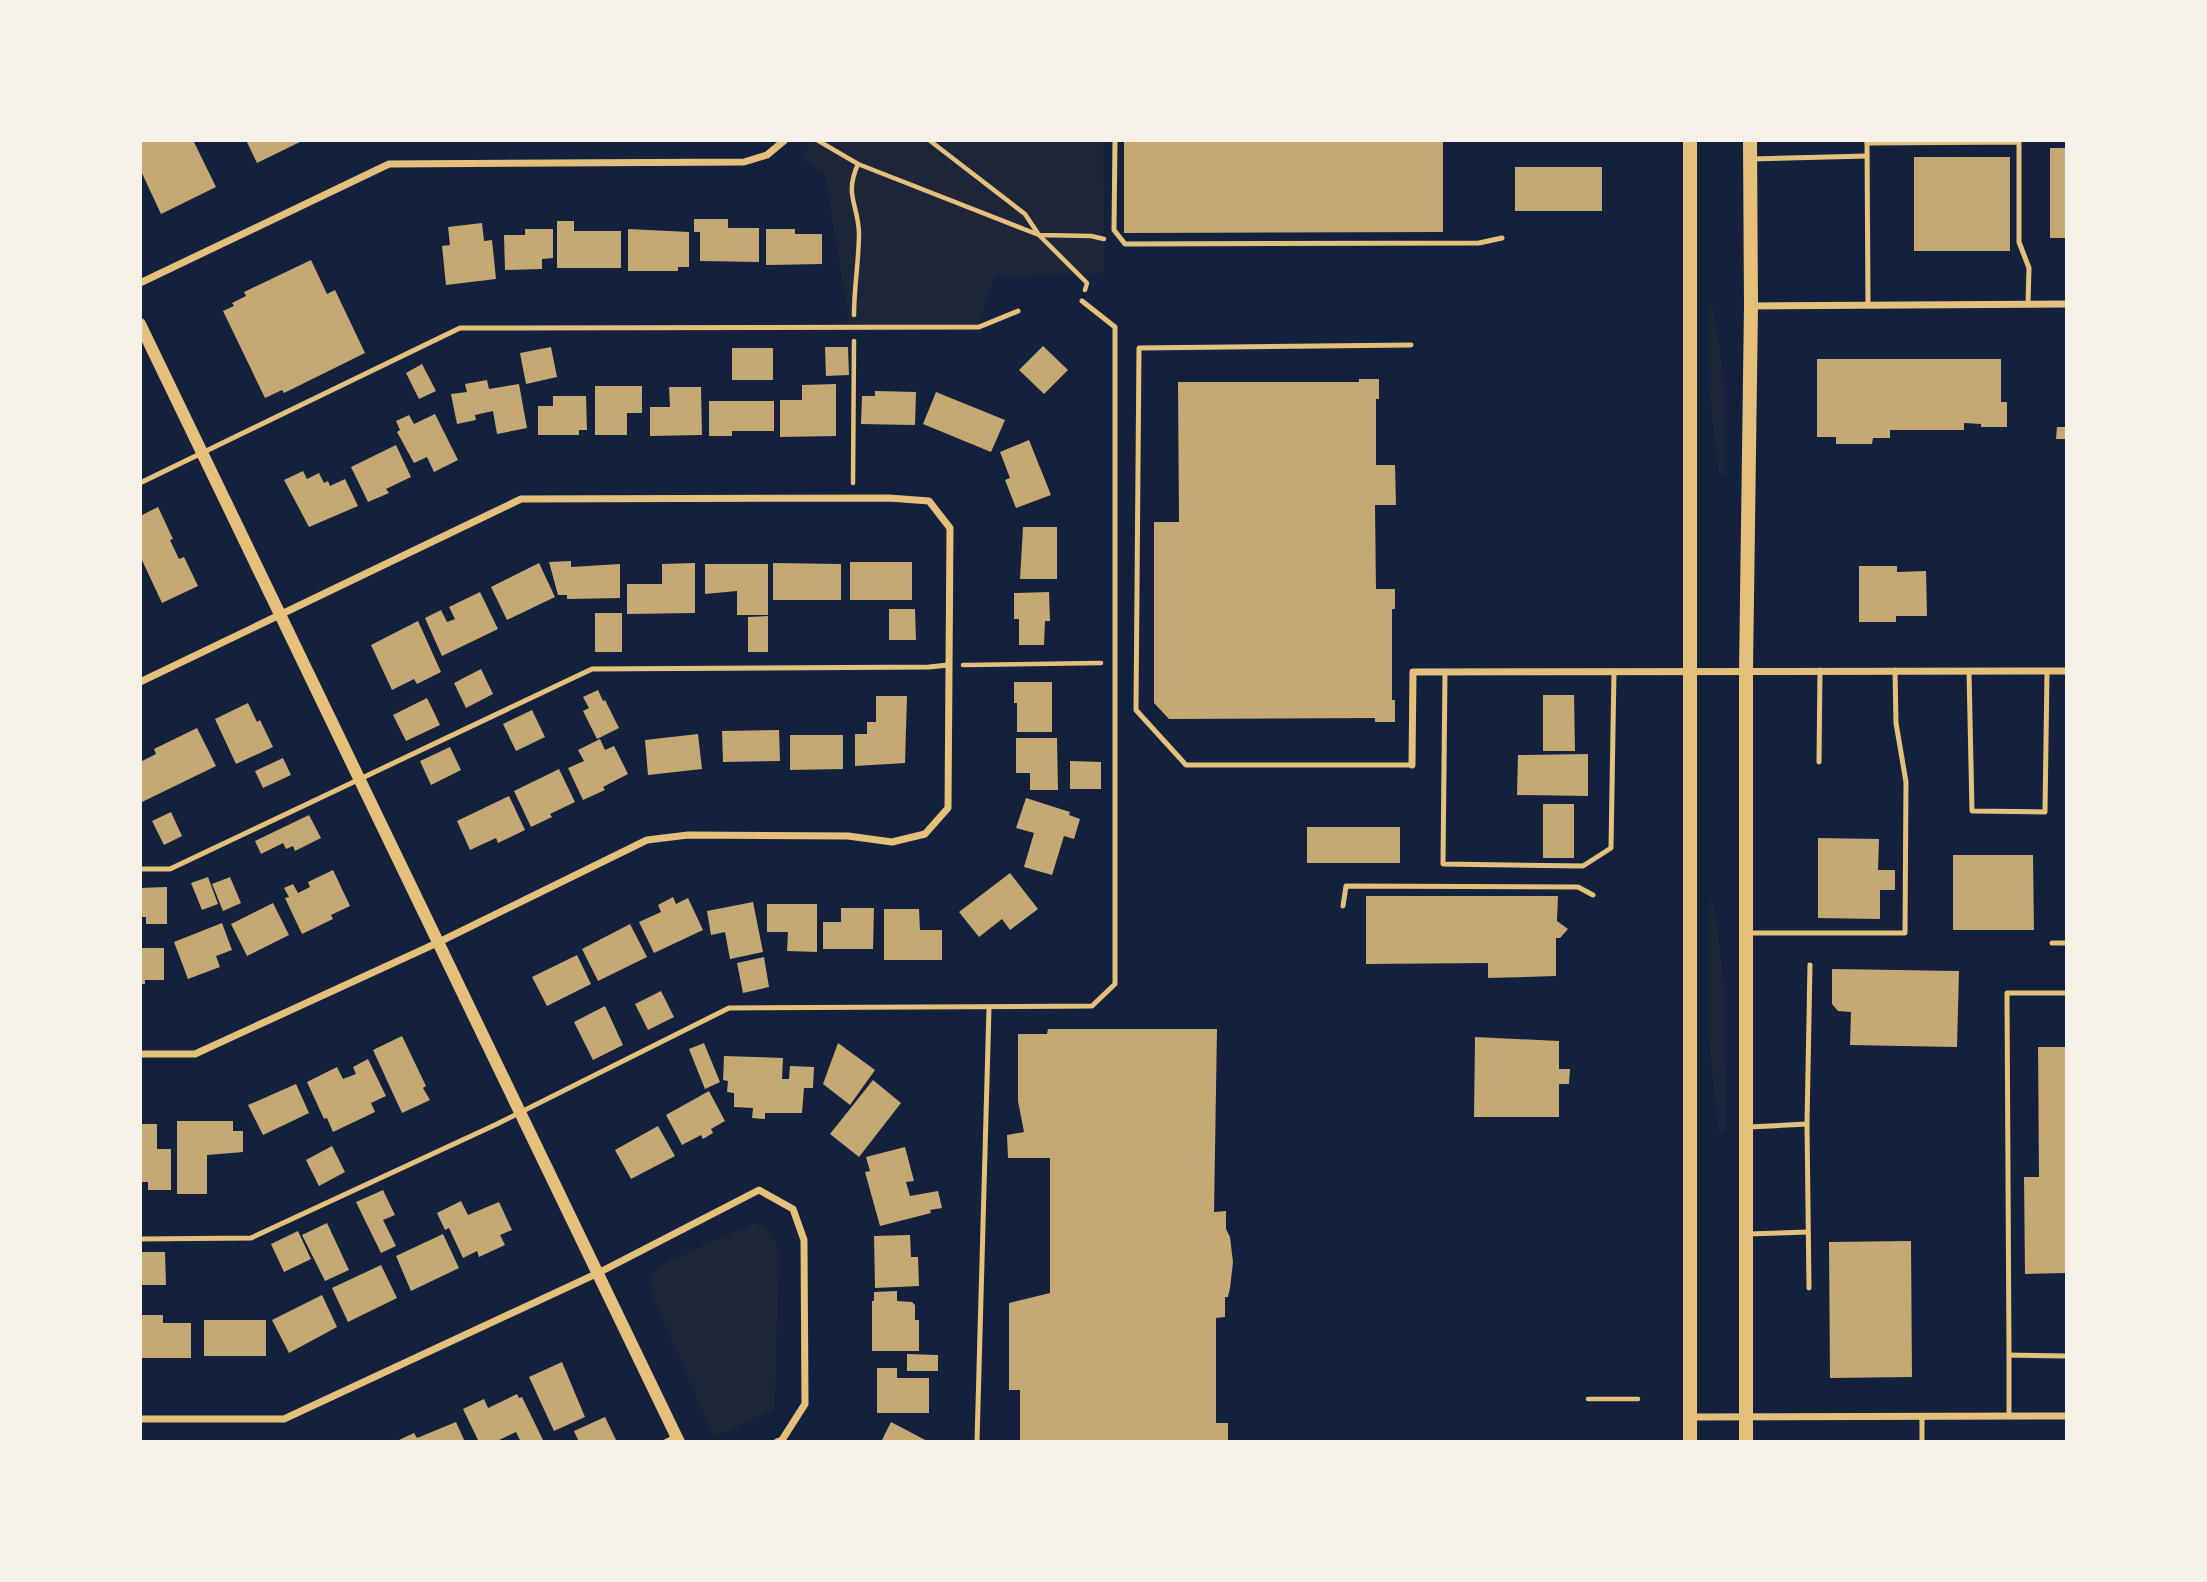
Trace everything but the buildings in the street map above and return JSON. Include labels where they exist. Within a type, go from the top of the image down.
[{"type":"main road","points":[[1690,140],[1690,1442]]},
{"type":"main road","points":[[1746,1442],[1746,671],[1751,306],[1750,140]]},
{"type":"street","points":[[140,283],[388,163],[744,162],[767,155],[785,140]]},
{"type":"street","points":[[1751,306],[2067,304]]},
{"type":"street","points":[[140,324],[598,1273],[674,1440]]},
{"type":"street","points":[[140,682],[520,499],[888,498],[929,501],[950,528],[948,808],[925,834],[892,842],[835,836],[688,835],[647,840],[437,943],[195,1054],[140,1054]]},
{"type":"street","points":[[1412,765],[1413,672],[2067,671]]},
{"type":"street","points":[[140,1419],[284,1419],[598,1273],[759,1190],[793,1209],[804,1240],[805,1404],[782,1440],[777,1442]]},
{"type":"street","points":[[1689,1418],[2067,1416]]},
{"type":"lane","points":[[1115,140],[1114,230],[1125,244],[1479,243],[1502,238]]},
{"type":"lane","points":[[1868,305],[1867,142],[2021,141],[2019,243],[2029,268],[2028,304]]},
{"type":"lane","points":[[1750,159],[1867,156]]},
{"type":"lane","points":[[140,1238],[251,1238],[519,1113],[729,1008],[1092,1006],[1115,984],[1115,327],[1082,300]]},
{"type":"lane","points":[[140,483],[460,328],[979,327],[1018,311]]},
{"type":"lane","points":[[1411,345],[1139,348],[1136,710],[1186,765],[1412,765]]},
{"type":"lane","points":[[140,869],[170,869],[592,669],[948,665]]},
{"type":"lane","points":[[1819,762],[1820,670]]},
{"type":"lane","points":[[1747,933],[1905,933],[1906,782],[1896,723],[1895,670]]},
{"type":"lane","points":[[1445,672],[1443,864],[1583,866],[1611,849],[1614,671]]},
{"type":"lane","points":[[1969,671],[1972,811],[2045,812],[2048,671]]},
{"type":"lane","points":[[1343,906],[1346,886],[1578,887],[1593,895]]},
{"type":"lane","points":[[2052,943],[2067,943]]},
{"type":"lane","points":[[1809,1288],[1807,1125],[1810,965]]},
{"type":"lane","points":[[2008,1416],[2007,993],[2067,993]]},
{"type":"lane","points":[[978,1442],[989,1008]]},
{"type":"lane","points":[[1745,1127],[1807,1125]]},
{"type":"lane","points":[[1745,1234],[1808,1232]]},
{"type":"lane","points":[[2009,1355],[2067,1356]]},
{"type":"lane","points":[[1922,1416],[1922,1442]]},
{"type":"path","points":[[817,140],[858,164],[1038,235],[1091,236],[1125,244]]},
{"type":"path","points":[[929,140],[1025,215],[1038,235],[1087,283],[1082,300]]},
{"type":"path","points":[[853,480],[854,282],[859,229],[851,180],[858,164]]},
{"type":"path","points":[[966,665],[1116,663]]},
{"type":"path","points":[[1588,1399],[1638,1399]]},
{"type":"shaded area","points":[[812,140],[1103,140],[1104,273],[994,278],[979,327],[850,328],[825,175],[800,158]]},
{"type":"shaded area","points":[[1709,305],[1713,305],[1725,386],[1725,476],[1719,476],[1708,380]]},
{"type":"shaded area","points":[[1709,902],[1714,902],[1725,991],[1726,1133],[1719,1134],[1709,1041]]},
{"type":"shaded area","points":[[753,1223],[768,1229],[780,1250],[774,1409],[714,1437],[653,1298],[651,1275],[664,1264]]}]
